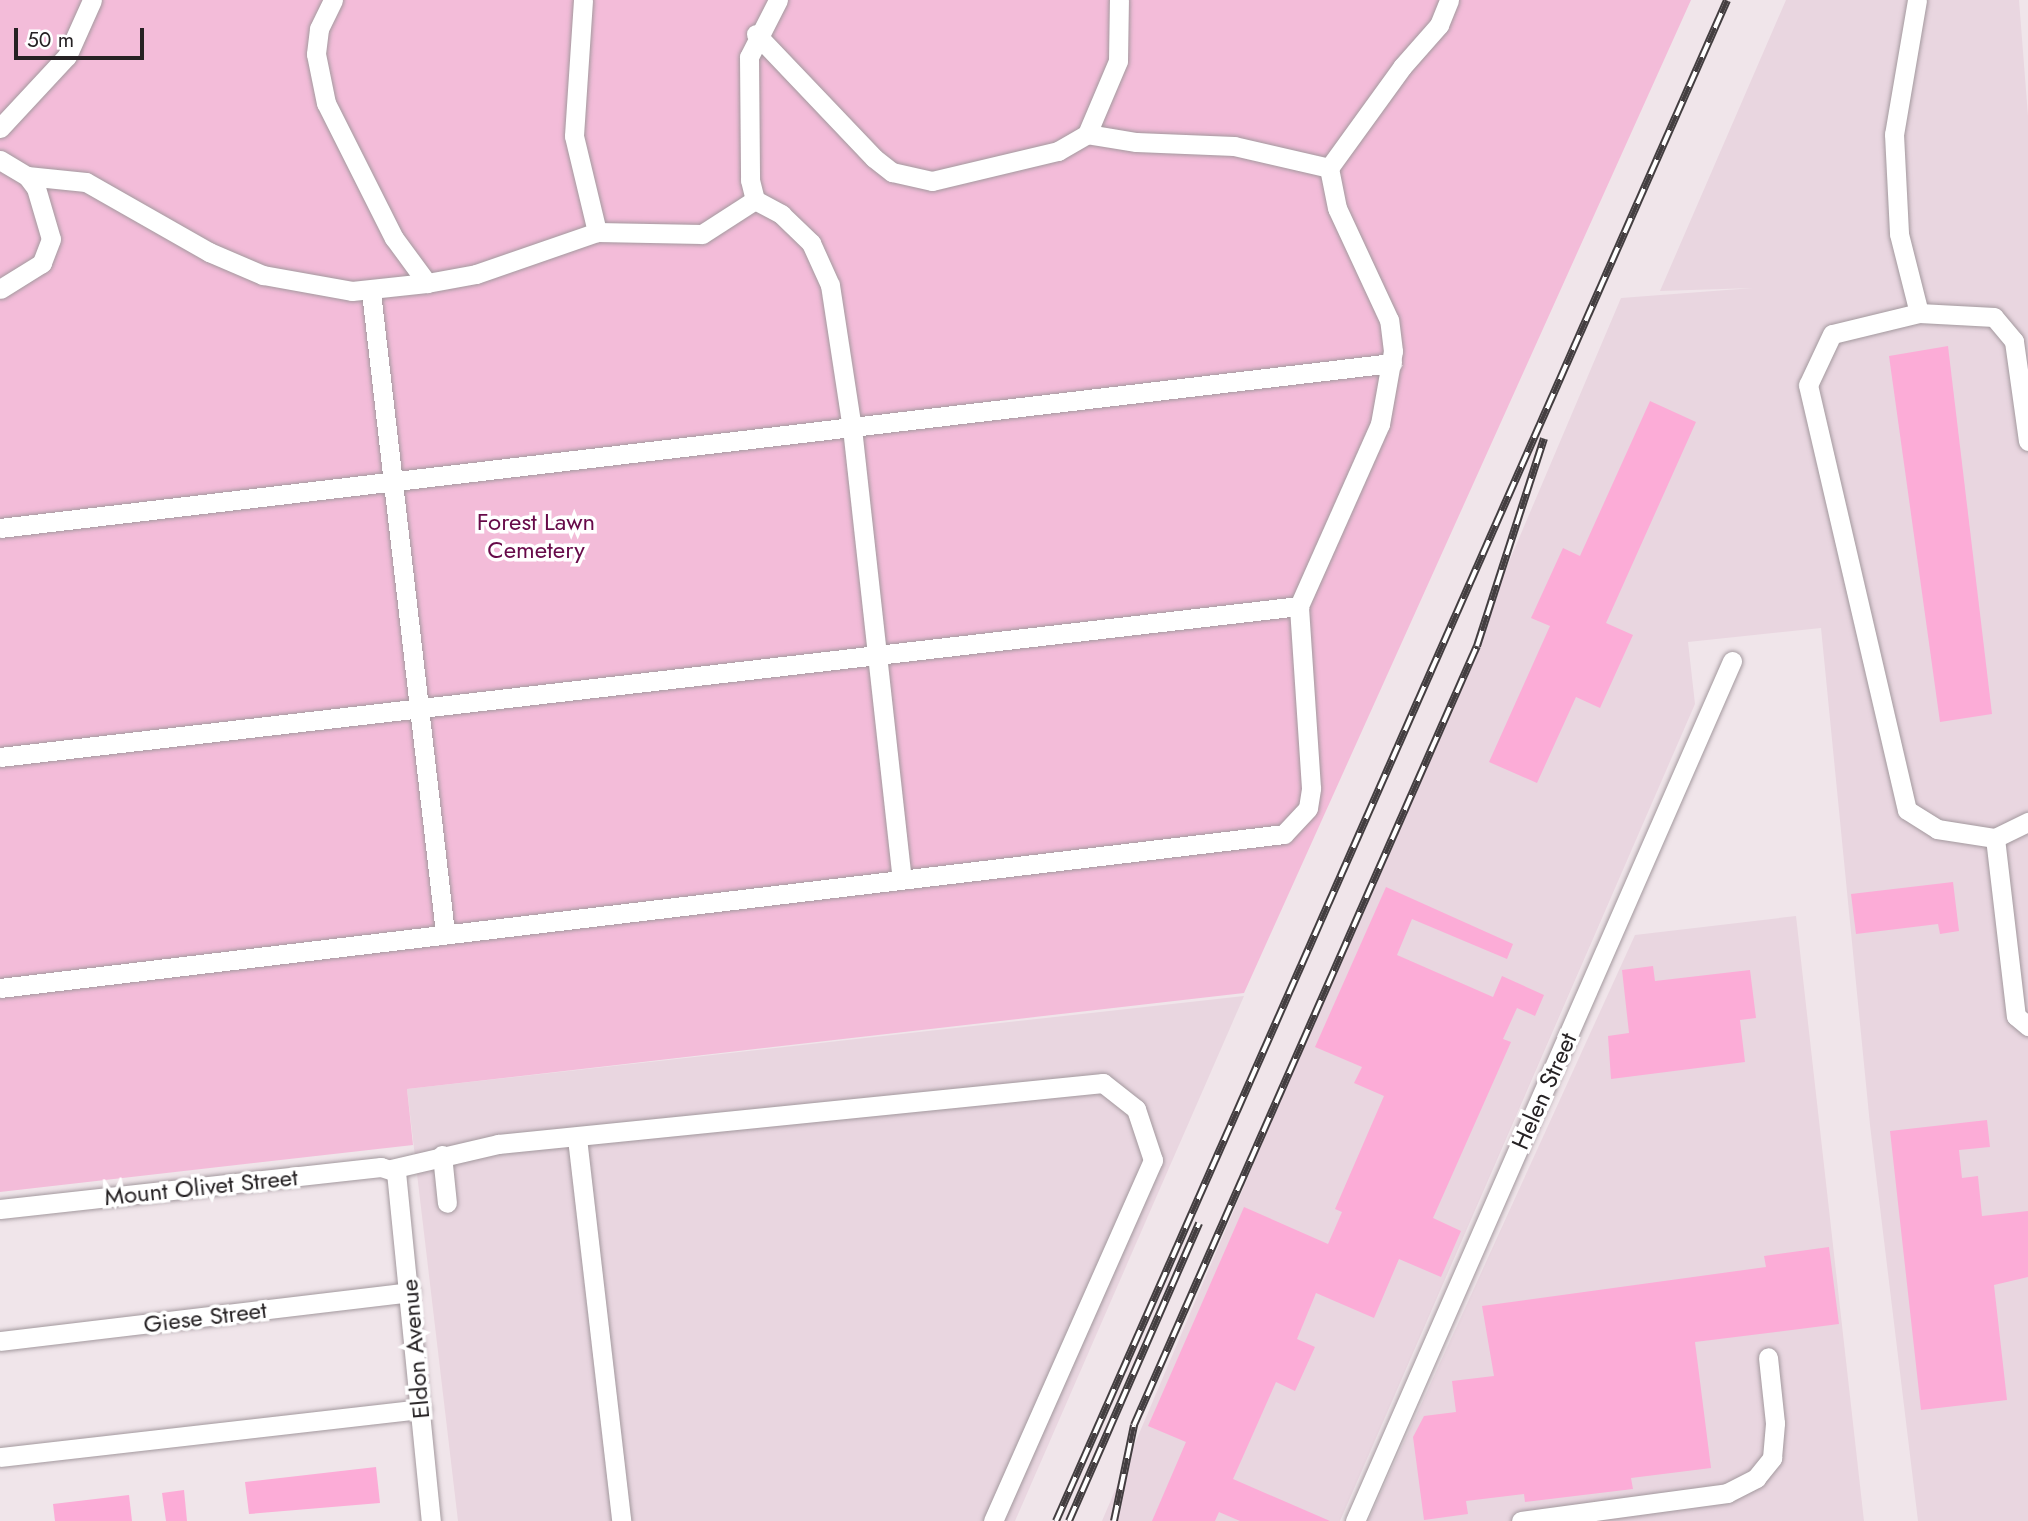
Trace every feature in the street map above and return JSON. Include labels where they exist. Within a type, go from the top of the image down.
[{"type":"street","points":[[0,128],[67,56],[92,0]]},
{"type":"street","points":[[583,0],[574,136],[597,232]]},
{"type":"street","points":[[755,200],[746,116],[756,34],[778,0]]},
{"type":"street","points":[[756,34],[874,158],[909,179],[961,177],[1058,151],[1087,134],[1118,61],[1119,0]]},
{"type":"street","points":[[0,988],[1284,834],[1308,808],[1311,788],[1299,606],[1380,424],[1392,363],[1389,320],[1336,208],[1329,168],[1402,67],[1439,25],[1449,0]]},
{"type":"street","points":[[1917,0],[1894,134],[1899,234],[1919,313]]},
{"type":"street","points":[[326,1],[316,54],[326,103],[394,238],[427,283]]},
{"type":"street","points":[[1087,134],[1136,142],[1234,146],[1329,168]]},
{"type":"street","points":[[0,160],[27,176],[86,182],[209,252],[263,275],[371,292],[476,274],[597,232],[702,234],[722,226],[755,200]]},
{"type":"street","points":[[0,289],[35,270],[48,253],[50,226],[27,176]]},
{"type":"street","points":[[755,200],[799,228],[822,262],[835,310],[852,428],[902,879]]},
{"type":"street","points":[[371,292],[416,710],[445,933]]},
{"type":"street","points":[[2028,441],[2014,341],[1994,317],[1919,313],[1832,334],[1808,385],[1907,810],[1937,830],[1995,838],[2028,822]]},
{"type":"street","points":[[0,528],[391,485],[1392,363]]},
{"type":"street","points":[[0,757],[1299,606]]},
{"type":"street","name":"Helen Street","points":[[1355,1521],[1732,661]]},
{"type":"street","points":[[1995,838],[2016,1016],[2028,1026]]},
{"type":"street","name":"Mount Olivet Street","points":[[0,1209],[394,1173],[442,1156],[498,1144],[1102,1083],[1136,1109],[1153,1160],[993,1521]]},
{"type":"street","points":[[578,1138],[621,1521]]},
{"type":"street","points":[[442,1156],[447,1203]]},
{"type":"street","name":"Eldon Avenue","points":[[394,1173],[410,1292],[431,1521]]},
{"type":"street","name":"Giese Street","points":[[0,1341],[410,1292]]},
{"type":"street","points":[[1521,1521],[1727,1493],[1756,1478],[1772,1458],[1775,1423],[1768,1357]]},
{"type":"street","points":[[0,1457],[421,1409]]},
{"type":"shaded area","points":[[1786,0],[2019,0],[2028,116],[2028,1521],[1918,1521],[1870,1125],[1821,628],[1688,642],[1695,704],[1340,1521],[1102,1521],[1621,298],[1753,288],[1660,291]]},
{"type":"shaded area","points":[[1796,916],[1864,1521],[1368,1521],[1635,935]]},
{"type":"shaded area","points":[[1244,996],[1015,1521],[458,1521],[407,1089]]},
{"type":"green space","name":"Forest Lawn Cemetery","points":[[0,0],[1691,0],[1244,993],[407,1089],[413,1145],[0,1192]]},
{"type":"building","points":[[1948,346],[1992,714],[1940,722],[1889,356]]},
{"type":"building","points":[[1650,401],[1696,422],[1606,623],[1633,635],[1600,708],[1576,697],[1537,783],[1489,762],[1550,626],[1531,618],[1563,548],[1580,556]]},
{"type":"building","points":[[1953,882],[1959,931],[1940,934],[1938,924],[1856,934],[1851,894]]},
{"type":"building","points":[[1386,887],[1513,944],[1507,959],[1412,919],[1397,955],[1493,997],[1502,976],[1544,995],[1535,1016],[1517,1008],[1503,1039],[1511,1042],[1433,1218],[1461,1231],[1441,1277],[1399,1259],[1374,1318],[1316,1293],[1297,1339],[1315,1347],[1295,1391],[1276,1382],[1233,1479],[1330,1521],[1240,1521],[1219,1512],[1215,1521],[1152,1521],[1186,1442],[1148,1426],[1244,1207],[1328,1244],[1342,1212],[1335,1209],[1384,1096],[1354,1083],[1362,1067],[1315,1047]]},
{"type":"building","points":[[1653,966],[1655,981],[1750,970],[1756,1018],[1740,1020],[1745,1062],[1611,1079],[1608,1036],[1629,1033],[1622,970]]},
{"type":"building","points":[[1987,1120],[1990,1147],[1959,1150],[1962,1178],[1978,1176],[1982,1216],[2028,1211],[2028,1277],[1994,1285],[2007,1400],[1921,1410],[1890,1131]]},
{"type":"building","points":[[1829,1247],[1839,1324],[1695,1342],[1711,1468],[1631,1478],[1633,1489],[1525,1502],[1524,1494],[1466,1501],[1468,1514],[1424,1520],[1413,1437],[1424,1416],[1456,1412],[1452,1381],[1494,1376],[1482,1306],[1766,1267],[1764,1256]]},
{"type":"building","points":[[376,1467],[380,1503],[249,1514],[245,1482]]},
{"type":"building","points":[[184,1490],[187,1521],[166,1521],[162,1493]]},
{"type":"building","points":[[129,1495],[132,1521],[55,1521],[53,1504]]},
{"type":"railway","points":[[1056,1521],[1727,0]]},
{"type":"railway","points":[[1114,1521],[1134,1425],[1477,646],[1544,439]]},
{"type":"railway","points":[[1069,1521],[1199,1223]]}]
